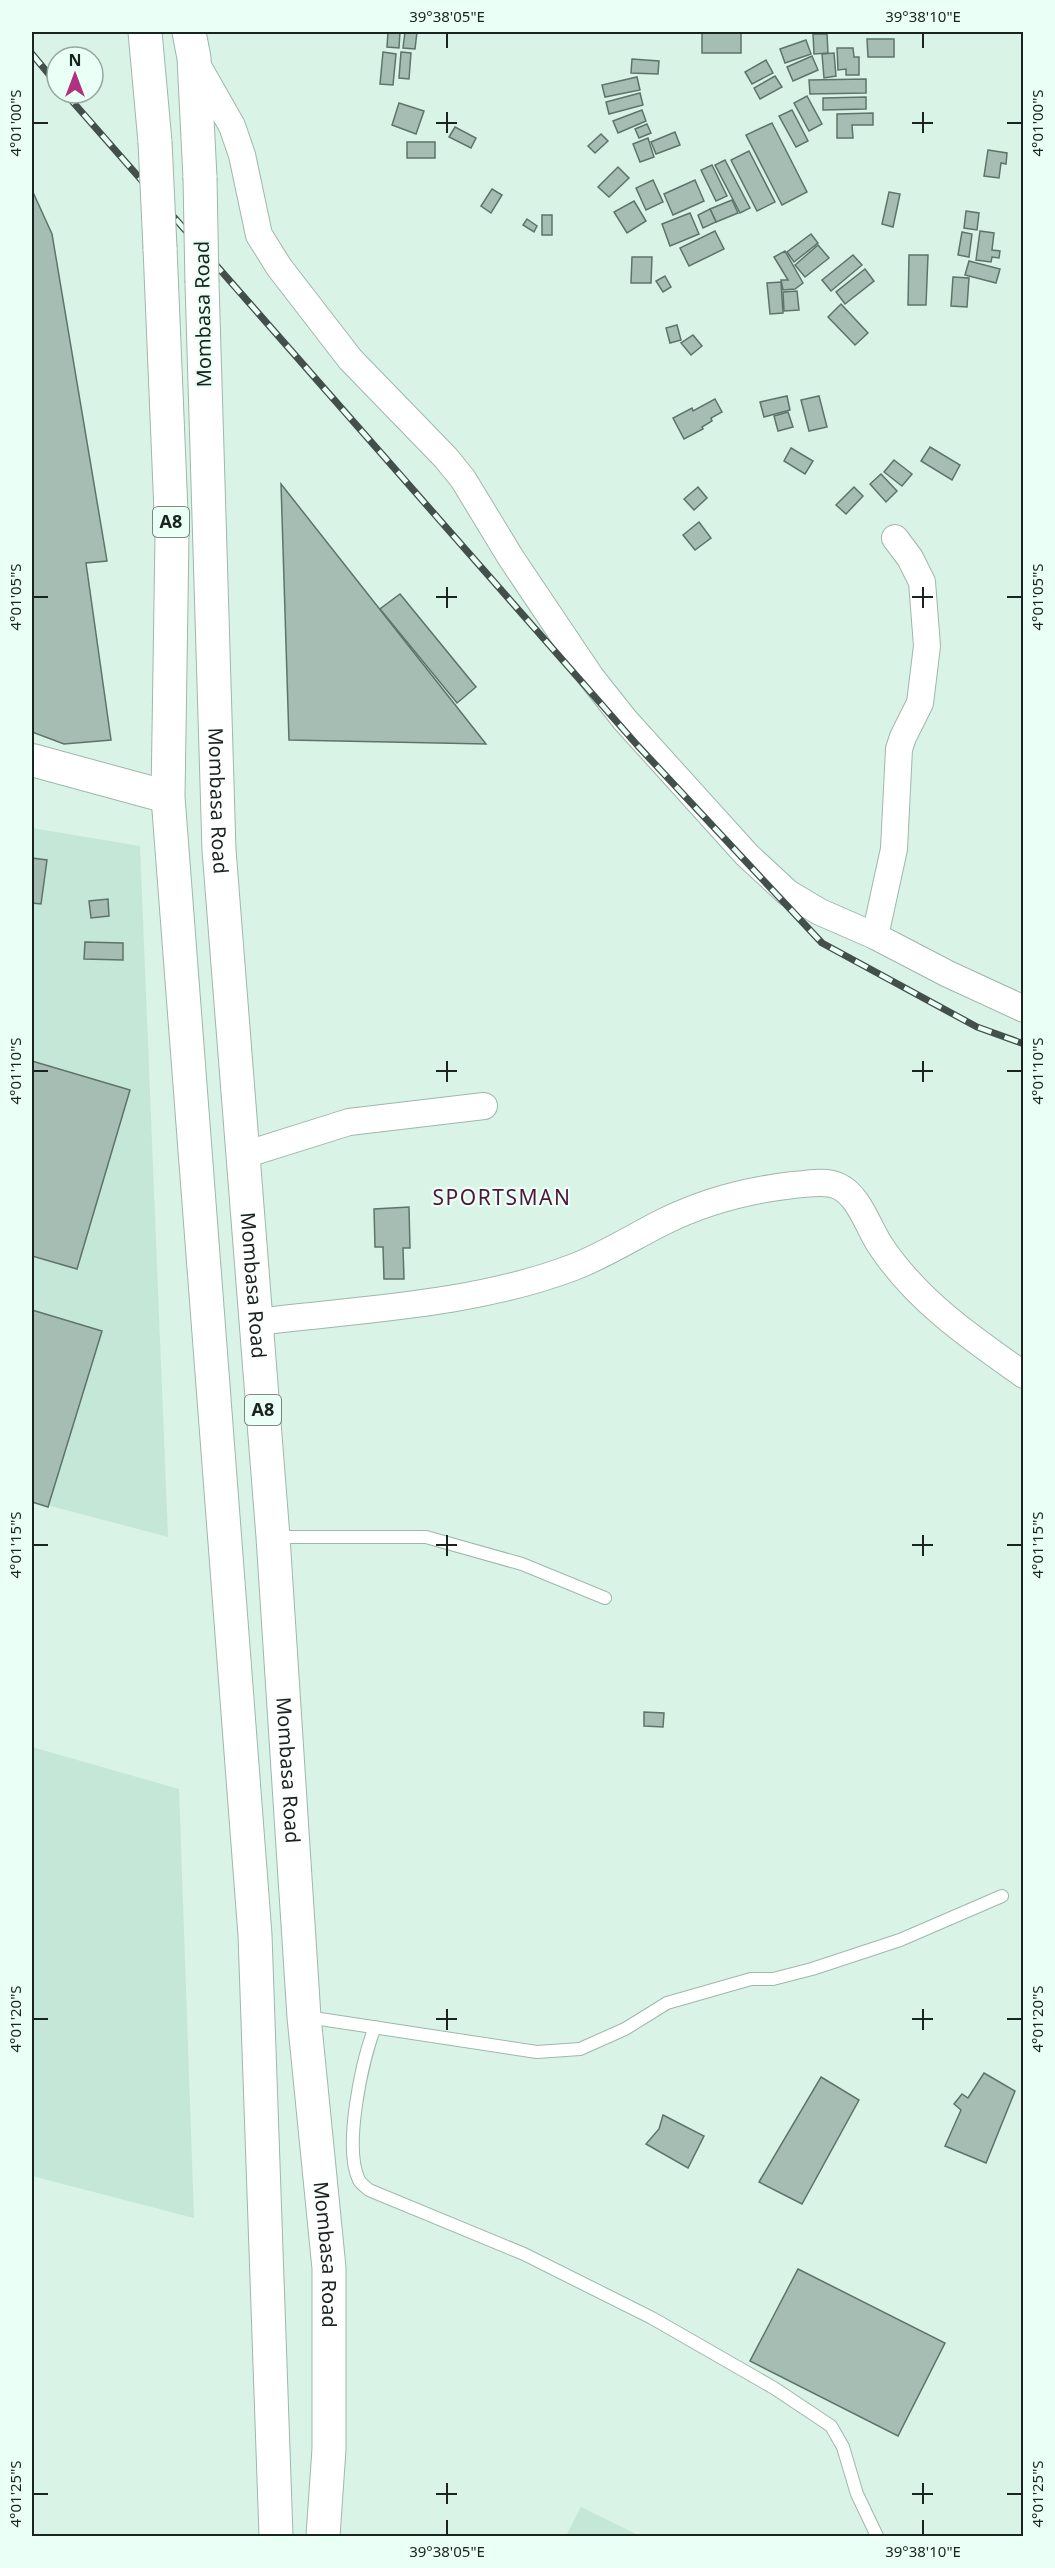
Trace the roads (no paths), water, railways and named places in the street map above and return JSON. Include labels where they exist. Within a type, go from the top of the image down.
[{"type":"highway","name":"Mombasa Road","points":[[145,32],[155,142],[172,536],[168,797],[255,1935],[276,2536]]},
{"type":"highway","name":"Mombasa Road","points":[[191,45],[201,178],[201,283],[219,850],[273,1537],[304,2017],[329,2268],[329,2449],[323,2536]]},
{"type":"street","points":[[191,45],[232,126],[245,167],[258,229],[270,253],[350,359],[446,458],[463,479],[511,558],[591,678],[625,720],[700,804],[780,887],[820,912],[875,936],[1023,1009]]},
{"type":"street","points":[[875,936],[890,874],[896,833],[899,749],[920,703],[927,646],[922,582],[910,558],[895,538]]},
{"type":"street","points":[[32,760],[168,797]]},
{"type":"street","points":[[244,1155],[349,1122],[484,1106]]},
{"type":"street","points":[[256,1322],[434,1301],[491,1290],[572,1267],[614,1249],[664,1221],[713,1202],[772,1188],[826,1183],[837,1185],[855,1202],[889,1259],[921,1296],[1023,1375]]},
{"type":"lane","points":[[273,1537],[426,1537],[522,1564],[605,1598]]},
{"type":"lane","points":[[304,2017],[537,2052],[580,2049],[625,2029],[667,2003],[751,1979],[773,1979],[812,1969],[900,1940],[1002,1896]]},
{"type":"lane","points":[[375,2027],[368,2044],[352,2135],[354,2163],[360,2181],[369,2190],[524,2254],[652,2318],[774,2388],[831,2426],[843,2447],[857,2494],[877,2536]]},
{"type":"railway","points":[[32,54],[45,70]]},
{"type":"railway","points":[[76,105],[638,746],[822,943],[977,1027],[1024,1044]]},
{"type":"district","name":"SPORTSMAN","points":[[502,1198]]}]
